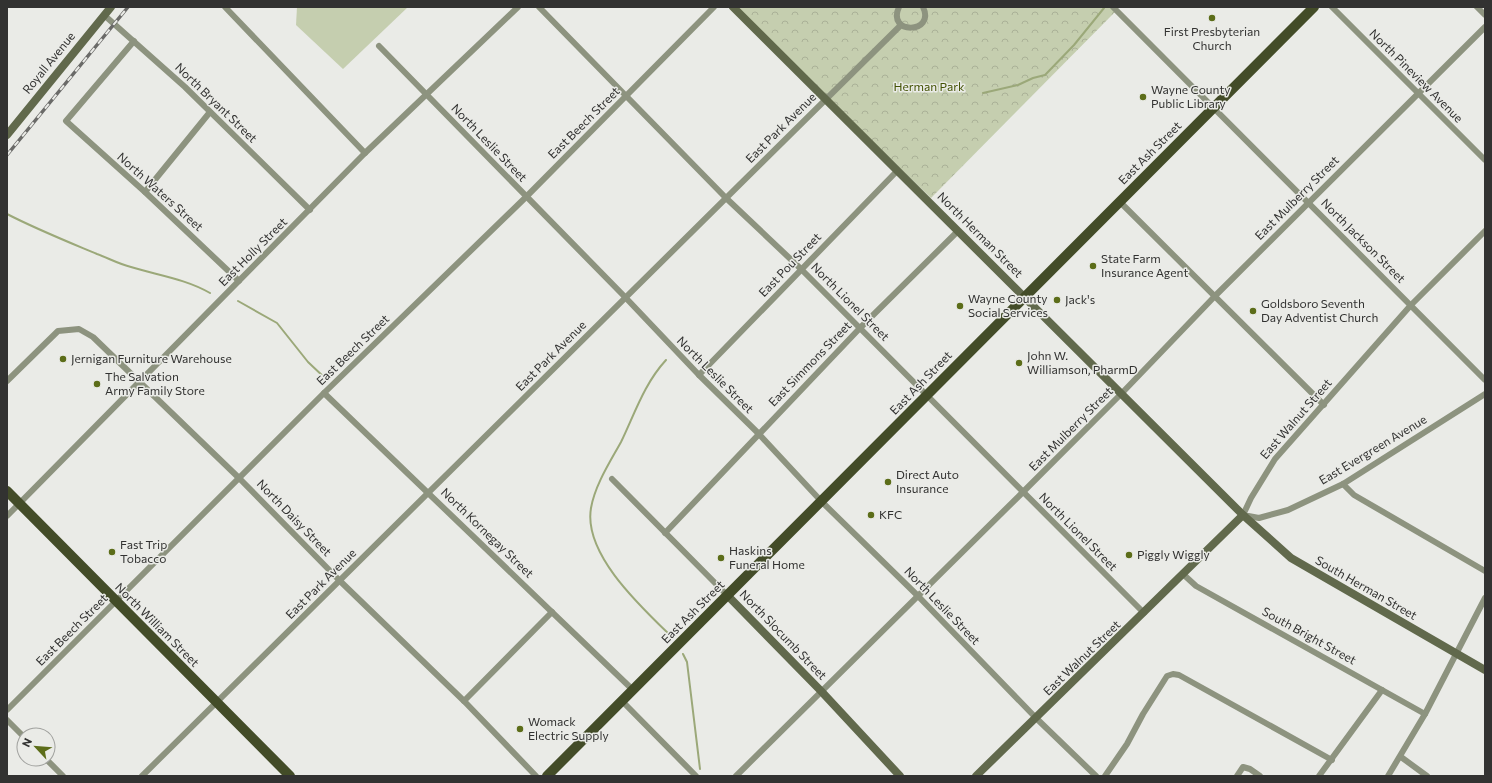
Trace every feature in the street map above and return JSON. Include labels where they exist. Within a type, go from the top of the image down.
[{"type":"main road","name":"East Ash Street","points":[[547,776],[822,502],[1024,296],[1314,7]]},
{"type":"main road","name":"North William Street","points":[[7,491],[290,776]]},
{"type":"street","name":"Royall Avenue","points":[[7,135],[111,7]]},
{"type":"street","points":[[225,7],[365,153]]},
{"type":"street","name":"East Holly Street","points":[[7,516],[365,153],[427,96],[518,7]]},
{"type":"street","name":"North Lionel Street","points":[[539,7],[726,198],[801,269],[1144,613]]},
{"type":"street","name":"East Beech Street","points":[[7,710],[324,393],[526,197],[714,7]]},
{"type":"street","name":"North Herman Street","points":[[733,7],[1122,393],[1243,516]]},
{"type":"street","points":[[899,7],[897,17],[901,25],[910,29],[921,25],[925,17],[923,7]]},
{"type":"street","name":"North Jackson Street","points":[[1114,7],[1485,380]]},
{"type":"street","name":"North Pineview Avenue","points":[[1332,7],[1485,160]]},
{"type":"street","points":[[1477,7],[1485,16]]},
{"type":"street","name":"North Bryant Street","points":[[104,15],[210,112],[310,210]]},
{"type":"street","name":"East Park Avenue","points":[[142,776],[901,25]]},
{"type":"street","name":"East Mulberry Street","points":[[736,776],[1122,393],[1308,202],[1485,27]]},
{"type":"street","name":"North Waters Street","points":[[134,41],[66,121],[145,192],[239,281]]},
{"type":"street","name":"North Leslie Street","points":[[379,46],[625,297],[699,375],[758,433],[822,502],[917,595],[1037,719],[1096,776]]},
{"type":"street","points":[[145,192],[210,112]]},
{"type":"street","name":"East Pou Street","points":[[699,375],[897,171]]},
{"type":"street","points":[[1120,202],[1324,405]]},
{"type":"street","name":"East Simmons Street","points":[[665,533],[758,433],[860,328],[958,231]]},
{"type":"street","name":"East Walnut Street","points":[[976,776],[1037,719],[1243,516],[1251,498],[1275,459],[1411,305],[1485,231]]},
{"type":"street","name":"North Daisy Street","points":[[7,381],[58,331],[79,329],[93,337],[239,478],[340,581],[464,701],[536,776]]},
{"type":"street","name":"North Kornegay Street","points":[[324,393],[633,690]]},
{"type":"street","name":"East Evergreen Avenue","points":[[1243,516],[1259,518],[1288,510],[1343,484],[1485,394]]},
{"type":"street","name":"North Slocumb Street","points":[[612,479],[821,691],[900,776]]},
{"type":"street","points":[[1343,484],[1354,495],[1485,571]]},
{"type":"street","name":"South Herman Street","points":[[1243,516],[1291,558],[1485,670]]},
{"type":"street","name":"South Bright Street","points":[[1184,575],[1196,586],[1426,714]]},
{"type":"street","points":[[1388,776],[1426,714],[1485,598]]},
{"type":"street","points":[[464,701],[552,612]]},
{"type":"street","points":[[1105,776],[1127,744],[1143,714],[1167,676],[1173,674],[1179,675],[1332,760]]},
{"type":"street","points":[[1319,776],[1382,690]]},
{"type":"street","points":[[622,701],[696,776]]},
{"type":"street","points":[[7,720],[16,729]]},
{"type":"street","points":[[1401,757],[1427,776]]},
{"type":"street","points":[[54,767],[63,776]]},
{"type":"street","points":[[1237,776],[1244,767],[1260,776]]},
{"type":"green space","points":[[297,7],[408,7],[343,69],[296,25]]},
{"type":"green space","name":"Herman Park","points":[[733,7],[1113,7],[1117,10],[931,198]]},
{"type":"waterway","points":[[983,93],[1018,85],[1033,78],[1045,75],[1074,45],[1104,8]]},
{"type":"waterway","points":[[7,214],[51,235],[118,263],[191,284],[210,293]]},
{"type":"waterway","points":[[238,301],[277,323],[308,362],[326,379]]},
{"type":"waterway","points":[[666,360],[658,369],[646,389],[621,442],[599,482],[591,508],[591,526],[596,543],[605,561],[617,579],[673,638]]},
{"type":"waterway","points":[[683,654],[687,662],[700,769]]},
{"type":"railway","points":[[7,155],[128,7]]},
{"type":"place","name":"First Presbyterian Church","points":[[1212,18]]},
{"type":"place","name":"Wayne County Public Library","points":[[1143,97]]},
{"type":"place","name":"State Farm Insurance Agent","points":[[1093,266]]},
{"type":"place","name":"Jack's","points":[[1057,300]]},
{"type":"place","name":"Wayne County Social Services","points":[[960,306]]},
{"type":"place","name":"Goldsboro Seventh Day Adventist Church","points":[[1253,311]]},
{"type":"place","name":"Jernigan Furniture Warehouse","points":[[63,359]]},
{"type":"place","name":"John W. Williamson, PharmD","points":[[1019,363]]},
{"type":"place","name":"The Salvation Army Family Store","points":[[97,384]]},
{"type":"place","name":"Direct Auto Insurance","points":[[888,482]]},
{"type":"place","name":"KFC","points":[[871,515]]},
{"type":"place","name":"Fast Trip Tobacco","points":[[112,552]]},
{"type":"place","name":"Piggly Wiggly","points":[[1129,555]]},
{"type":"place","name":"Haskins Funeral Home","points":[[721,558]]},
{"type":"place","name":"Womack Electric Supply","points":[[520,729]]}]
